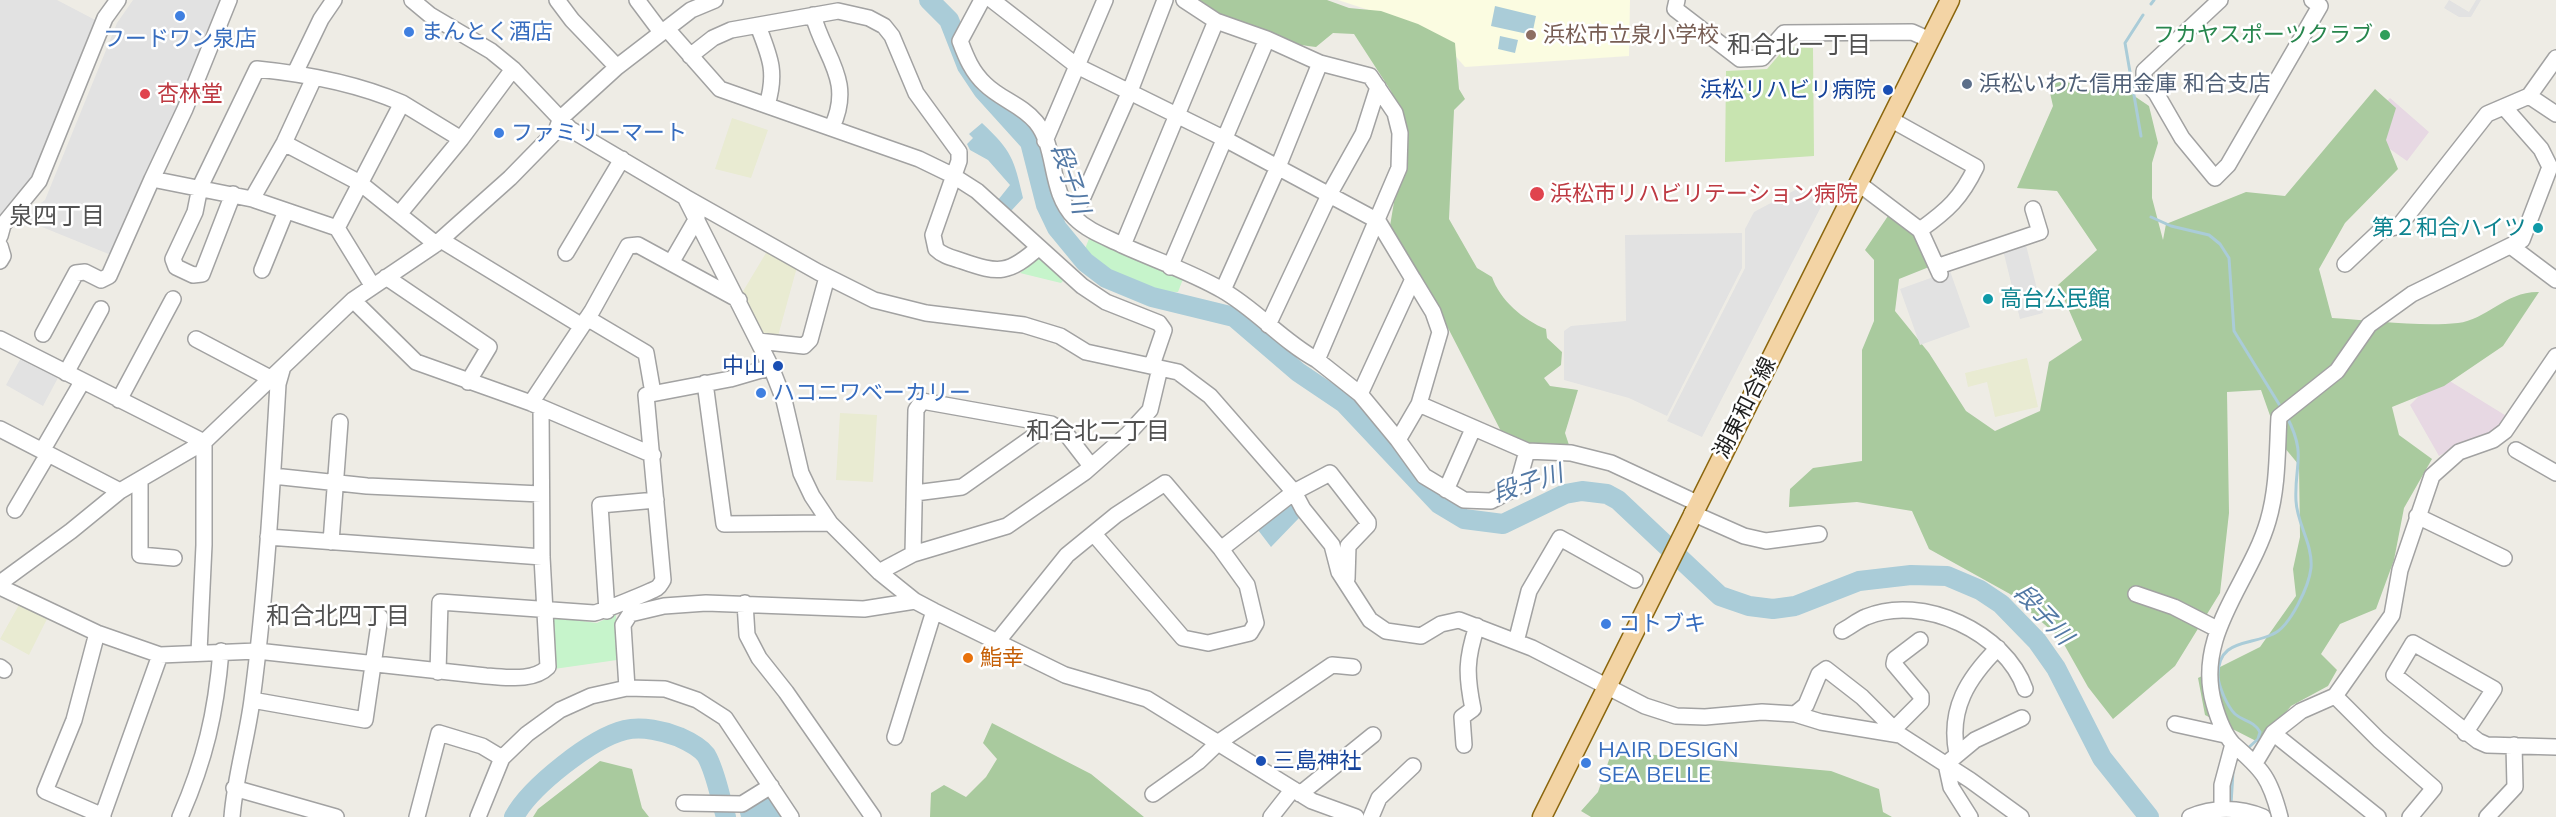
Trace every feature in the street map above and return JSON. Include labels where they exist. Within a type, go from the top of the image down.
[{"type":"main road","name":"湖東和合線","points":[[1542,817],[1694,508],[1950,0]]},
{"type":"street","points":[[0,236],[3,225],[39,181],[105,18],[118,0]]},
{"type":"street","points":[[43,334],[76,273],[84,272],[101,280],[109,276],[185,109],[229,0]]},
{"type":"street","points":[[295,73],[321,19],[334,0]]},
{"type":"street","points":[[412,0],[430,15],[491,51],[513,69],[570,129],[827,277],[874,300],[926,313],[1024,325],[1060,336],[1086,352],[1156,366],[1188,377],[1210,396],[1294,492],[1302,508],[1332,545],[1339,572],[1370,620],[1386,631],[1421,636],[1441,624],[1459,620],[1516,642],[1645,706],[1676,716],[1705,717],[1762,712],[1795,714],[1821,722],[1897,732]]},
{"type":"street","points":[[557,0],[572,20],[617,67]]},
{"type":"street","points":[[637,0],[720,89],[919,159],[952,175],[976,191],[1082,286],[1106,303],[1159,322],[1164,330],[1150,410],[1091,466],[1007,526],[914,554],[879,572]]},
{"type":"street","points":[[715,0],[691,10],[617,67],[561,118],[556,131],[510,178],[438,242],[353,300],[204,442],[120,491],[0,585],[97,633],[160,655],[200,651],[257,651],[438,672],[508,677],[541,674],[548,667],[536,406],[628,246],[638,245],[739,300]]},
{"type":"street","points":[[982,0],[960,41],[969,64],[985,85],[1014,103],[1036,123],[1045,141],[1055,185],[1074,217],[1090,230],[1223,290],[1292,346],[1317,360],[1360,394],[1424,476],[1464,500],[1491,501],[1517,487],[1527,451]]},
{"type":"street","points":[[992,0],[1077,66],[1226,139],[1330,193],[1378,221],[1433,312],[1440,332],[1419,404],[1398,440]]},
{"type":"street","points":[[1045,141],[1105,0]]},
{"type":"street","points":[[1074,217],[1130,91],[1165,0]]},
{"type":"street","points":[[1184,0],[1216,21],[1267,39],[1320,63],[1371,76],[1395,114],[1400,133],[1399,168],[1317,360]]},
{"type":"street","points":[[1677,0],[1675,9],[1740,59],[1762,58],[1784,33],[1912,32],[1930,40]]},
{"type":"street","points":[[2214,2],[2144,71],[2144,81],[2156,93],[2182,138],[2215,178],[2228,165],[2320,6],[2312,0]]},
{"type":"street","points":[[690,56],[713,38],[731,30],[838,11],[851,12],[884,26],[892,36],[915,93],[959,152],[959,161],[952,175],[933,235],[936,249],[994,271],[1008,269],[1021,263],[1039,247]]},
{"type":"street","points":[[813,15],[839,78],[840,99],[832,127]]},
{"type":"street","points":[[1123,245],[1216,21]]},
{"type":"street","points":[[758,26],[772,63],[772,89],[767,105]]},
{"type":"street","points":[[1170,267],[1267,39]]},
{"type":"street","points":[[2345,264],[2380,231],[2398,226],[2468,135],[2487,114],[2529,96],[2556,58]]},
{"type":"street","points":[[1223,290],[1278,167],[1320,63]]},
{"type":"street","points":[[232,194],[202,274],[193,275],[176,267],[173,259],[195,212],[200,187],[257,69],[295,73],[366,87],[402,103],[461,139]]},
{"type":"street","points":[[400,213],[461,139],[513,69]]},
{"type":"street","points":[[252,199],[284,143],[314,78]]},
{"type":"street","points":[[1268,325],[1330,193],[1363,134],[1378,87]]},
{"type":"street","points":[[2529,96],[2556,114]]},
{"type":"street","points":[[337,228],[402,103]]},
{"type":"street","points":[[2280,817],[2273,791],[2262,769],[2240,749],[2210,691],[2208,664],[2217,629],[2253,563],[2268,521],[2276,487],[2285,412],[2337,371],[2369,325],[2412,294],[2512,247],[2522,240],[2550,167],[2541,149],[2504,107]]},
{"type":"street","points":[[1890,119],[1976,167],[1963,193],[1948,209],[1920,230]]},
{"type":"street","points":[[284,143],[360,183],[438,242],[584,322],[646,353],[652,393]]},
{"type":"street","points":[[566,253],[622,159]]},
{"type":"street","points":[[152,179],[252,199],[337,228],[372,285]]},
{"type":"street","points":[[1858,183],[1920,230],[1940,270],[2040,232],[2033,209]]},
{"type":"street","points":[[685,197],[771,367],[784,400],[801,473],[830,523],[879,572],[915,601],[934,611],[1065,675],[1147,699],[1302,795],[1356,817]]},
{"type":"street","points":[[262,270],[286,211]]},
{"type":"street","points":[[671,263],[697,218]]},
{"type":"street","points":[[0,246],[3,256],[0,261]]},
{"type":"street","points":[[2512,247],[2556,280]]},
{"type":"street","points":[[386,277],[489,347],[468,382]]},
{"type":"street","points":[[758,341],[804,346],[810,340],[827,277]]},
{"type":"street","points":[[1360,394],[1413,279]]},
{"type":"street","points":[[119,400],[173,298]]},
{"type":"street","points":[[353,300],[416,362],[536,406],[652,455]]},
{"type":"street","points":[[66,373],[100,309]]},
{"type":"street","points":[[0,339],[204,442]]},
{"type":"street","points":[[196,339],[276,374]]},
{"type":"street","points":[[2227,809],[2222,785],[2240,749],[2273,733],[2301,711],[2335,696],[2392,615],[2400,570],[2432,476],[2459,452],[2493,440],[2505,431],[2556,356]]},
{"type":"street","points":[[438,672],[440,602],[594,613],[607,610],[626,599],[657,588],[663,580],[646,395],[771,367]]},
{"type":"street","points":[[232,817],[234,788],[252,700],[257,651],[273,476],[278,384],[276,374]]},
{"type":"street","points":[[15,510],[82,382]]},
{"type":"street","points":[[705,383],[724,524],[830,523]]},
{"type":"street","points":[[914,554],[916,410],[922,401],[1052,424],[1064,431],[1091,466]]},
{"type":"street","points":[[1419,404],[1527,451],[1571,453],[1611,463],[1744,536],[1766,541],[1818,534]]},
{"type":"street","points":[[331,542],[340,422]]},
{"type":"street","points":[[915,493],[962,487],[1052,424]]},
{"type":"street","points":[[1446,490],[1473,429]]},
{"type":"street","points":[[2,436],[45,452],[120,491]]},
{"type":"street","points":[[200,651],[204,545],[204,442]]},
{"type":"street","points":[[2516,450],[2555,471]]},
{"type":"street","points":[[1221,549],[1294,492],[1330,473],[1368,522],[1348,546],[1347,584]]},
{"type":"street","points":[[273,476],[456,492],[541,494]]},
{"type":"street","points":[[140,480],[140,555],[174,558]]},
{"type":"street","points":[[997,642],[1067,555],[1116,515],[1165,483],[1221,549],[1247,585],[1256,622],[1250,633],[1208,643],[1183,638],[1094,534]]},
{"type":"street","points":[[607,610],[600,505],[656,500]]},
{"type":"street","points":[[2417,516],[2504,558]]},
{"type":"street","points":[[268,537],[542,557]]},
{"type":"street","points":[[1516,642],[1529,591],[1560,538],[1635,580]]},
{"type":"street","points":[[2136,594],[2174,608],[2217,629]]},
{"type":"street","points":[[627,688],[623,625],[630,614],[664,606],[745,603],[864,609],[915,601]]},
{"type":"street","points":[[745,603],[747,635],[759,658],[786,692],[873,817]]},
{"type":"street","points":[[895,737],[934,611]]},
{"type":"street","points":[[1842,632],[1867,616],[1893,611],[1917,612],[1953,619],[1977,631],[1998,648],[2021,676],[2025,689]]},
{"type":"street","points":[[252,700],[365,720],[380,617]]},
{"type":"street","points":[[1464,745],[1462,717],[1473,709],[1466,677],[1468,653],[1477,626]]},
{"type":"street","points":[[97,633],[74,720],[45,791],[103,816],[160,655]]},
{"type":"street","points":[[1897,732],[1922,702],[1921,696],[1894,664],[1895,659],[1920,640]]},
{"type":"street","points":[[2464,733],[2494,689],[2413,643],[2394,675],[2464,733],[2487,745],[2556,747]]},
{"type":"street","points":[[1970,817],[1951,787],[1953,735],[1957,711],[1966,687],[1978,668],[1998,648]]},
{"type":"street","points":[[180,817],[208,744],[218,692],[221,651]]},
{"type":"street","points":[[1154,794],[1198,762],[1219,742],[1332,665],[1353,667]]},
{"type":"street","points":[[1795,714],[1806,705],[1820,674],[1826,669],[1862,698],[1897,732],[1951,759],[2021,817]]},
{"type":"street","points":[[478,817],[502,758],[528,734],[560,711],[591,696],[627,688],[665,689],[697,700],[725,718],[791,817]]},
{"type":"street","points":[[2335,696],[2379,740],[2434,788],[2410,817]]},
{"type":"street","points":[[1951,759],[1975,740],[2022,718]]},
{"type":"street","points":[[2175,724],[2240,749]]},
{"type":"street","points":[[417,817],[439,733],[482,746],[502,758]]},
{"type":"street","points":[[2273,733],[2378,817]]},
{"type":"street","points":[[1271,817],[1302,795],[1374,735]]},
{"type":"street","points":[[2487,817],[2515,787],[2514,745]]},
{"type":"street","points":[[1371,817],[1379,798],[1413,766]]},
{"type":"street","points":[[684,803],[742,804],[771,786]]},
{"type":"street","points":[[234,788],[294,811],[336,817]]},
{"type":"street","points":[[1302,795],[1319,817]]},
{"type":"street","points":[[2190,817],[2227,809],[2263,817]]},
{"type":"shaded area","points":[[0,0],[57,0],[101,23],[37,180],[0,229]]},
{"type":"shaded area","points":[[133,0],[229,0],[111,255],[20,218],[45,200],[117,23]]},
{"type":"shaded area","name":"浜松市立泉小学校","points":[[1338,0],[1630,0],[1629,56],[1465,67],[1444,43],[1421,27]]},
{"type":"shaded area","points":[[2449,0],[2469,12],[2476,0],[2481,0],[2471,17],[2459,17],[2444,8]]},
{"type":"shaded area","points":[[2390,98],[2429,132],[2407,161],[2360,128]]},
{"type":"shaded area","points":[[732,118],[768,130],[751,178],[715,169]]},
{"type":"shaded area","points":[[1799,188],[1824,201],[1702,437],[1667,421],[1745,268],[1745,229],[1754,212]]},
{"type":"shaded area","points":[[1742,233],[1742,268],[1667,416],[1629,398],[1564,380],[1564,331],[1571,326],[1626,321],[1625,235]]},
{"type":"shaded area","points":[[2026,245],[2043,313],[2020,319],[2003,250]]},
{"type":"shaded area","points":[[769,248],[797,267],[778,336],[762,333],[742,293]]},
{"type":"shaded area","points":[[1950,271],[1970,327],[1920,345],[1900,289]]},
{"type":"shaded area","points":[[23,354],[60,374],[43,406],[6,385]]},
{"type":"shaded area","points":[[2027,358],[2038,407],[1995,417],[1987,382],[1968,387],[1965,373]]},
{"type":"shaded area","points":[[2440,375],[2508,417],[2494,433],[2462,443],[2439,456],[2410,405]]},
{"type":"shaded area","points":[[840,413],[877,415],[873,482],[836,480]]},
{"type":"shaded area","points":[[20,603],[47,619],[29,655],[0,639]]},
{"type":"green space","points":[[1194,0],[1327,0],[1349,8],[1381,11],[1418,24],[1455,43],[1459,89],[1465,99],[1454,110],[1449,219],[1477,268],[1492,277],[1501,294],[1513,308],[1546,329],[1547,338],[1562,352],[1561,365],[1544,378],[1550,386],[1578,390],[1565,433],[1570,448],[1530,446],[1503,435],[1448,328],[1390,226],[1394,202],[1405,171],[1407,135],[1391,91],[1354,34],[1333,33],[1316,47],[1300,45],[1252,31]]},
{"type":"green space","points":[[1786,47],[1813,48],[1814,156],[1725,162],[1726,71],[1767,69]]},
{"type":"green space","points":[[2055,78],[2095,92],[2118,85],[2149,106],[2158,143],[2152,163],[2152,198],[2163,240],[2166,224],[2246,192],[2285,196],[2375,89],[2396,108],[2386,140],[2398,169],[2345,223],[2319,269],[2332,318],[2412,324],[2458,323],[2478,317],[2516,296],[2539,292],[2503,346],[2444,386],[2392,407],[2399,435],[2432,459],[2404,508],[2394,560],[2376,609],[2340,624],[2321,654],[2337,670],[2328,686],[2291,706],[2260,743],[2205,715],[2198,678],[2260,647],[2296,596],[2293,569],[2300,537],[2299,465],[2279,441],[2261,390],[2227,392],[2229,513],[2220,593],[2175,666],[2113,719],[2088,687],[2061,639],[2010,594],[1929,549],[1912,511],[1857,502],[1789,507],[1790,489],[1813,468],[1862,461],[1862,350],[1874,321],[1874,260],[1865,250],[1890,213],[1915,231],[1929,267],[1899,279],[1895,311],[1929,353],[1966,411],[1995,431],[2040,411],[2049,362],[2082,340],[2058,285],[2097,250],[2057,191],[2017,188],[2053,106],[2048,84]]},
{"type":"green space","points":[[1090,236],[1183,279],[1178,292],[1152,289],[1116,274],[1085,249]]},
{"type":"green space","points":[[1038,258],[1046,260],[1063,281],[1061,283],[1020,273]]},
{"type":"green space","points":[[616,614],[617,660],[554,669],[553,617],[597,623]]},
{"type":"green space","points":[[992,723],[1091,774],[1144,817],[930,817],[931,793],[944,785],[966,797],[986,777],[997,759],[983,743]]},
{"type":"green space","points":[[1612,751],[1831,771],[1879,789],[1883,812],[1892,817],[1591,817],[1581,811],[1598,792]]},
{"type":"green space","points":[[600,761],[632,769],[642,808],[649,817],[533,817],[538,809]]},
{"type":"water","points":[[1495,6],[1536,16],[1532,35],[1491,26]]},
{"type":"water","points":[[1500,36],[1518,40],[1515,53],[1498,49]]},
{"type":"water","points":[[982,123],[1006,149],[1017,174],[1023,198],[1011,211],[998,200],[1010,185],[988,160],[970,150],[967,144],[973,138],[969,134]]},
{"type":"water","points":[[1287,503],[1293,505],[1299,518],[1271,547],[1258,530]]},
{"type":"water","points":[[771,796],[784,817],[741,817],[740,813]]},
{"type":"waterway","name":"段子川","points":[[929,0],[949,20],[967,66],[983,90],[1030,142],[1046,205],[1057,228],[1085,262],[1106,278],[1152,297],[1234,317],[1298,372],[1344,403],[1439,504],[1464,519],[1503,524],[1565,494],[1582,491],[1607,494],[1618,500],[1720,596],[1749,606],[1773,609],[1795,606],[1859,581],[1911,575],[1947,576],[1980,590],[2001,604],[2037,641],[2056,668],[2102,758],[2149,817]]},
{"type":"waterway","points":[[2151,4],[2154,0]]},
{"type":"waterway","points":[[2141,136],[2125,43],[2143,15]]},
{"type":"waterway","points":[[2151,217],[2171,226],[2209,235],[2220,244],[2229,258],[2234,331],[2282,409]]},
{"type":"waterway","points":[[2247,749],[2258,739],[2260,732],[2254,725],[2238,717],[2229,706],[2218,677],[2219,664],[2229,649],[2273,634],[2286,623],[2303,595],[2311,568],[2310,551],[2296,501],[2297,441],[2287,417]]},
{"type":"waterway","points":[[514,817],[533,792],[563,765],[611,735],[625,730],[638,729],[673,735],[690,742],[703,752],[712,769],[726,817]]},
{"type":"waterway","points":[[2231,804],[2233,772]]},
{"type":"place","name":"フードワン泉店","points":[[180,16]]},
{"type":"place","name":"まんとく酒店","points":[[409,32]]},
{"type":"place","name":"浜松市立泉小学校","points":[[1531,35]]},
{"type":"place","name":"フカヤスポーツクラブ","points":[[2385,35]]},
{"type":"place","name":"浜松いわた信用金庫 和合支店","points":[[1967,84]]},
{"type":"place","name":"浜松リハビリ病院","points":[[1888,90]]},
{"type":"place","name":"杏林堂","points":[[145,94]]},
{"type":"place","name":"ファミリーマート","points":[[499,133]]},
{"type":"place","name":"浜松市リハビリテーション病院","points":[[1537,194]]},
{"type":"place","name":"第２和合ハイツ","points":[[2538,228]]},
{"type":"place","name":"高台公民館","points":[[1988,299]]},
{"type":"place","name":"中山","points":[[778,366]]},
{"type":"place","name":"ハコニワベーカリー","points":[[761,393]]},
{"type":"place","name":"コトブキ","points":[[1606,624]]},
{"type":"place","name":"鮨幸","points":[[968,658]]},
{"type":"place","name":"三島神社","points":[[1261,761]]},
{"type":"place","name":"HAIR DESIGN SEA BELLE","points":[[1586,763]]},
{"type":"district","name":"和合北一丁目","points":[[1799,46]]},
{"type":"district","name":"泉四丁目","points":[[57,217]]},
{"type":"district","name":"和合北二丁目","points":[[1098,432]]},
{"type":"district","name":"和合北四丁目","points":[[338,617]]}]
